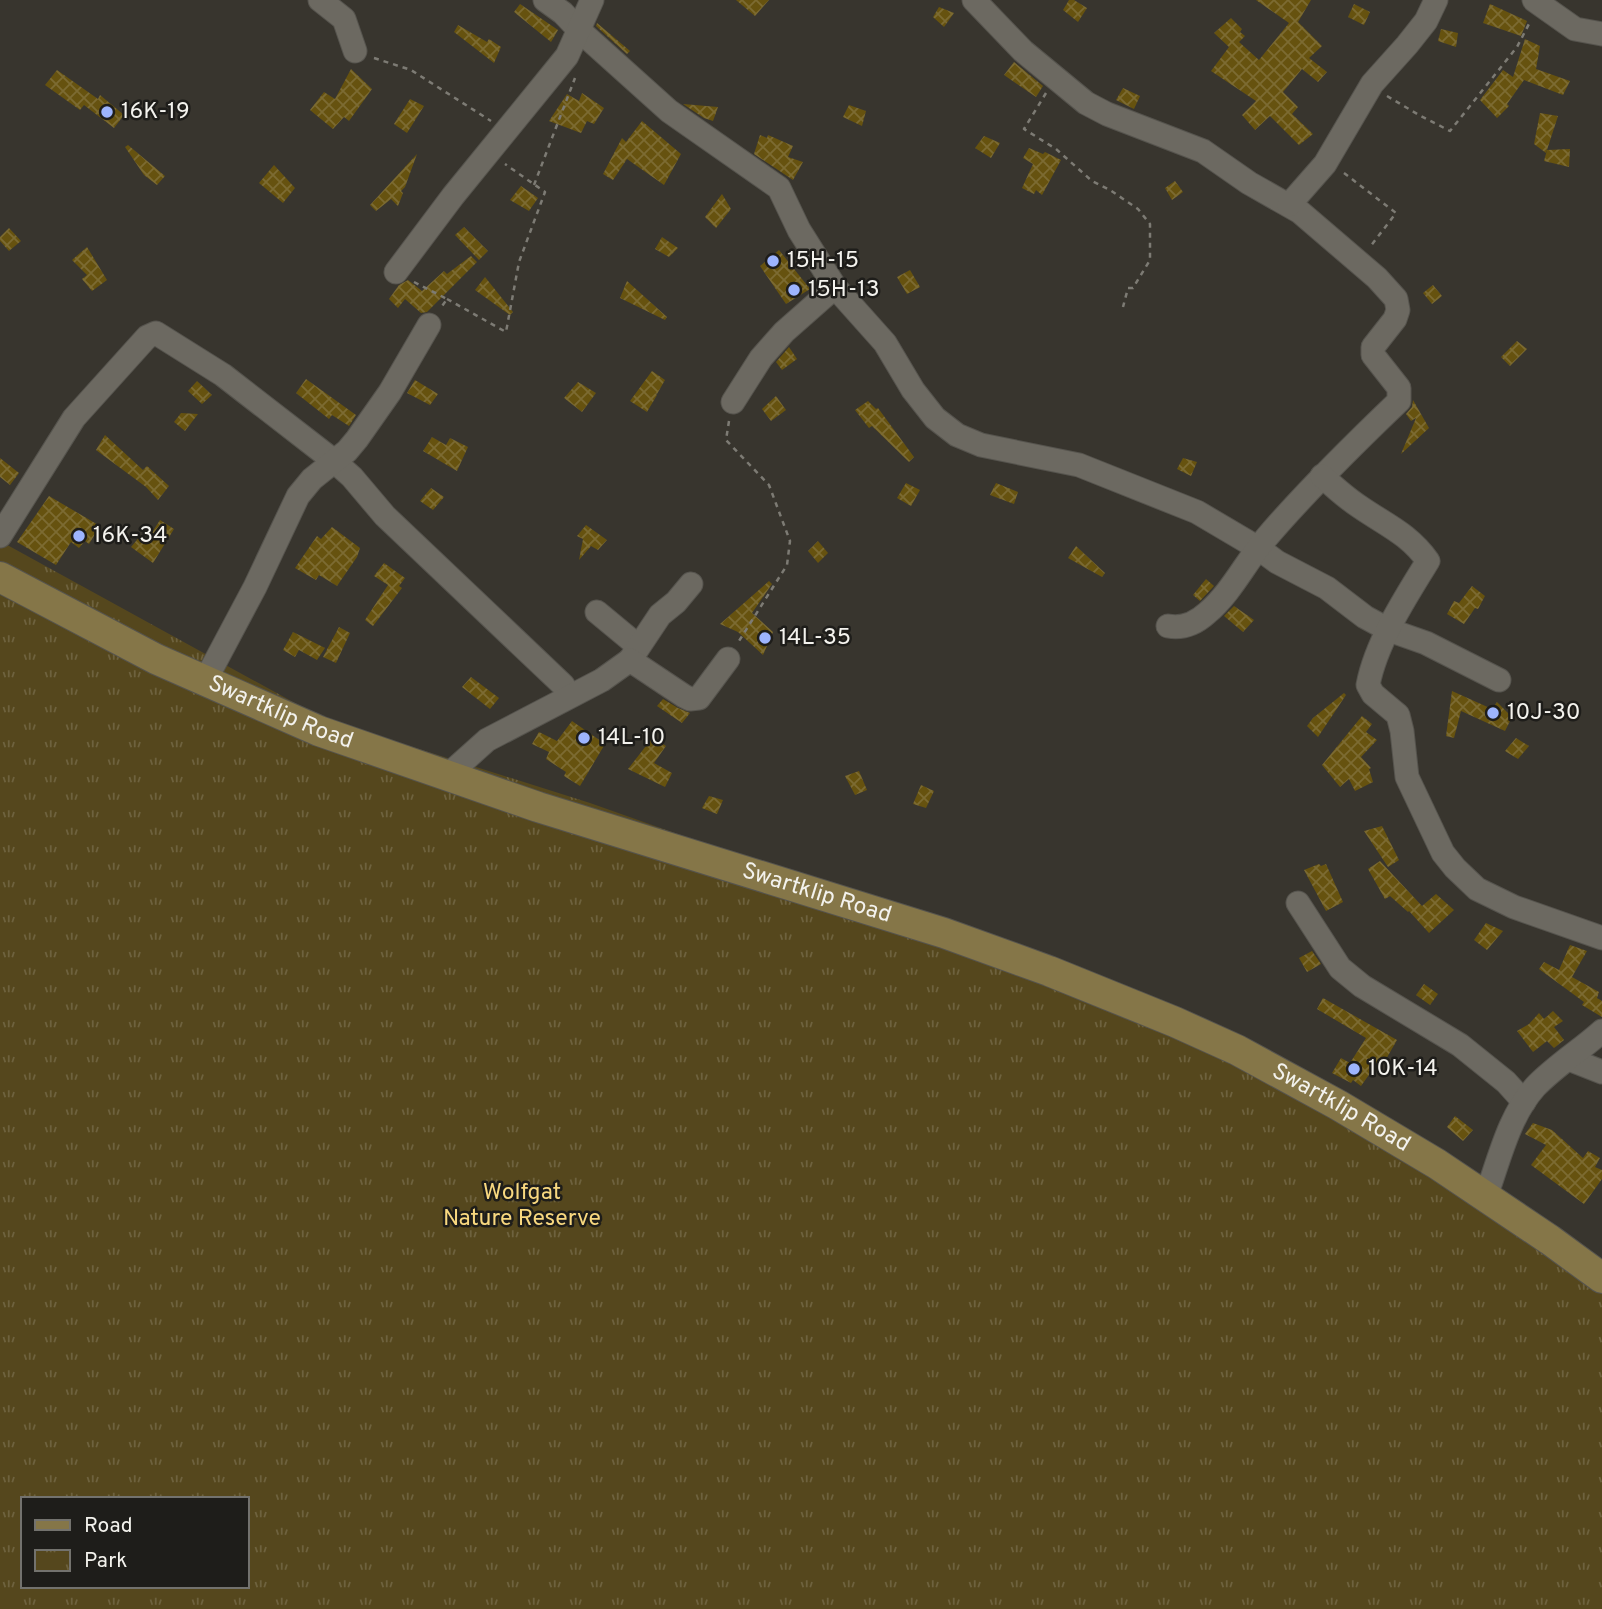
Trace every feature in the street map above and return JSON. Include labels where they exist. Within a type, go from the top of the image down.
[{"type":"main road","name":"Swartklip Road","points":[[0,577],[156,659],[319,731],[399,761],[448,775],[538,807],[944,933],[1121,999],[1237,1050],[1338,1105],[1486,1196],[1602,1278]]},
{"type":"street","points":[[320,0],[344,19],[355,51]]},
{"type":"street","points":[[545,0],[563,13],[669,111],[779,188],[799,230],[835,287],[885,343],[913,390],[935,418],[957,435],[1012,453],[1045,457],[1089,469],[1197,512],[1277,562],[1327,588],[1365,617],[1389,630],[1426,643],[1499,680]]},
{"type":"street","points":[[396,272],[453,196],[559,66],[573,45],[592,0]]},
{"type":"street","points":[[1289,205],[1325,164],[1372,84],[1426,21],[1437,0]]},
{"type":"street","points":[[981,2],[1023,51],[1086,103],[1107,114],[1192,144],[1249,183],[1289,205],[1319,227],[1359,265],[1377,278],[1396,299],[1398,306],[1395,319],[1373,347],[1373,355],[1396,383],[1400,398],[1322,476],[1258,548],[1225,595],[1210,611],[1196,622],[1179,628],[1168,626]]},
{"type":"street","points":[[1536,2],[1575,29],[1602,34]]},
{"type":"street","points":[[733,402],[761,358],[784,332],[835,287]]},
{"type":"street","points":[[205,681],[255,587],[298,496],[312,480],[347,451],[390,392],[429,325]]},
{"type":"street","points":[[0,536],[74,418],[151,334],[160,335],[223,375],[334,461],[352,477],[385,516],[563,685],[569,696]]},
{"type":"street","points":[[1322,476],[1352,501],[1416,545],[1427,561],[1389,630],[1370,672],[1368,685],[1373,694],[1398,715],[1407,777],[1443,853],[1477,889],[1514,907],[1602,938]]},
{"type":"street","points":[[448,775],[488,740],[603,680],[634,653],[660,615],[676,602],[691,584]]},
{"type":"street","points":[[597,612],[634,653],[684,696],[699,698],[728,659]]},
{"type":"street","points":[[1298,903],[1340,968],[1362,986],[1460,1045],[1506,1082],[1524,1102]]},
{"type":"street","points":[[1486,1196],[1509,1132],[1524,1102],[1535,1087],[1602,1031]]},
{"type":"street","points":[[1569,1059],[1602,1072]]},
{"type":"path","points":[[1372,84],[1392,100],[1450,131],[1517,47],[1536,2]]},
{"type":"path","points":[[355,51],[411,70],[507,132]]},
{"type":"path","points":[[534,185],[576,79],[559,66]]},
{"type":"path","points":[[1055,79],[1024,130],[1056,149],[1092,181],[1138,209],[1150,224],[1150,260],[1133,288],[1128,288],[1123,307]]},
{"type":"path","points":[[396,272],[506,332],[519,262],[545,192],[489,153]]},
{"type":"path","points":[[1325,164],[1342,171],[1396,213],[1377,236],[1359,265]]},
{"type":"path","points":[[429,325],[447,299]]},
{"type":"path","points":[[728,659],[787,565],[790,541],[769,485],[726,440],[733,402]]},
{"type":"green space","name":"Wolfgat Nature Reserve","points":[[0,541],[324,719],[590,803],[1093,981],[1466,1190],[1602,1291],[1602,1609],[0,1609]]},
{"type":"building","points":[[736,0],[769,0],[755,16]]},
{"type":"building","points":[[1069,0],[1087,8],[1078,22],[1063,10]]},
{"type":"building","points":[[1256,0],[1311,0],[1298,22],[1322,46],[1309,58],[1327,72],[1318,82],[1302,69],[1283,92],[1298,107],[1292,114],[1313,134],[1299,145],[1270,116],[1255,130],[1242,115],[1256,101],[1211,71],[1229,47],[1214,33],[1231,18],[1245,36],[1239,42],[1259,60],[1289,23]]},
{"type":"building","points":[[520,4],[558,30],[551,42],[514,12]]},
{"type":"building","points":[[1354,4],[1370,12],[1364,25],[1348,17]]},
{"type":"building","points":[[1490,4],[1527,21],[1521,36],[1483,23]]},
{"type":"building","points":[[939,7],[954,13],[944,27],[933,17]]},
{"type":"building","points":[[597,23],[630,51],[627,54],[596,26]]},
{"type":"building","points":[[458,25],[501,47],[494,63],[454,32]]},
{"type":"building","points":[[1441,29],[1458,33],[1456,47],[1438,41]]},
{"type":"building","points":[[1525,39],[1540,46],[1536,69],[1570,81],[1563,95],[1524,80],[1507,104],[1509,106],[1497,118],[1480,100],[1503,70],[1513,77]]},
{"type":"building","points":[[1014,62],[1043,86],[1036,97],[1004,75]]},
{"type":"building","points":[[351,69],[372,89],[349,121],[344,117],[333,129],[310,110],[324,92],[335,99]]},
{"type":"building","points":[[57,70],[98,99],[100,95],[124,115],[114,128],[84,105],[80,110],[45,85]]},
{"type":"building","points":[[1123,88],[1140,96],[1134,109],[1116,100]]},
{"type":"building","points":[[582,93],[604,108],[594,124],[587,121],[581,133],[549,121],[567,94],[579,101]]},
{"type":"building","points":[[410,99],[424,106],[407,133],[394,124]]},
{"type":"building","points":[[683,104],[718,107],[713,121]]},
{"type":"building","points":[[849,105],[866,111],[862,126],[843,117]]},
{"type":"building","points":[[1540,113],[1558,116],[1546,153],[1534,144]]},
{"type":"building","points":[[642,121],[681,154],[664,185],[627,159],[613,180],[603,174],[622,138],[626,142]]},
{"type":"building","points":[[760,135],[767,138],[768,135],[793,146],[788,157],[803,162],[793,180],[754,154]]},
{"type":"building","points":[[984,136],[1000,143],[991,158],[975,148]]},
{"type":"building","points":[[128,145],[165,176],[157,185],[144,175],[125,147]]},
{"type":"building","points":[[1029,148],[1061,160],[1042,195],[1036,190],[1034,194],[1022,188],[1033,164],[1023,158]]},
{"type":"building","points":[[1570,149],[1569,167],[1544,161],[1547,150]]},
{"type":"building","points":[[417,154],[401,191],[403,193],[398,206],[391,199],[376,211],[370,205]]},
{"type":"building","points":[[274,165],[295,188],[283,203],[259,183]]},
{"type":"building","points":[[1175,181],[1183,192],[1172,200],[1165,188]]},
{"type":"building","points":[[521,186],[538,198],[529,211],[510,200]]},
{"type":"building","points":[[722,194],[731,209],[716,228],[705,217]]},
{"type":"building","points":[[464,227],[488,251],[479,260],[455,235]]},
{"type":"building","points":[[9,228],[21,241],[9,251],[0,241],[0,237]]},
{"type":"building","points":[[662,237],[678,248],[669,257],[655,249]]},
{"type":"building","points":[[87,247],[107,280],[92,291],[82,279],[87,275],[72,260]]},
{"type":"building","points":[[779,250],[810,289],[786,304],[760,266]]},
{"type":"building","points":[[471,256],[477,262],[427,312],[421,313],[405,299],[398,308],[389,299],[399,285],[408,280],[422,291],[444,271],[447,274]]},
{"type":"building","points":[[910,270],[920,287],[907,294],[897,277]]},
{"type":"building","points":[[485,277],[513,312],[510,315],[475,290]]},
{"type":"building","points":[[627,281],[667,317],[665,320],[620,298]]},
{"type":"building","points":[[1433,285],[1442,296],[1432,304],[1423,293]]},
{"type":"building","points":[[1517,341],[1527,349],[1510,366],[1501,357]]},
{"type":"building","points":[[789,347],[797,359],[782,370],[776,362]]},
{"type":"building","points":[[652,371],[665,380],[657,394],[655,393],[657,395],[647,412],[630,401]]},
{"type":"building","points":[[306,379],[356,415],[349,426],[332,415],[329,419],[296,393]]},
{"type":"building","points":[[415,380],[438,394],[430,405],[407,393]]},
{"type":"building","points":[[197,381],[212,395],[202,404],[188,391]]},
{"type":"building","points":[[578,382],[596,393],[582,412],[564,398]]},
{"type":"building","points":[[776,396],[786,410],[771,421],[762,409]]},
{"type":"building","points":[[1413,400],[1429,428],[1401,454],[1416,418],[1411,421],[1406,414],[1412,407]]},
{"type":"building","points":[[868,401],[878,408],[914,457],[909,462],[872,426],[869,428],[855,410]]},
{"type":"building","points":[[181,413],[198,414],[185,431],[174,422]]},
{"type":"building","points":[[105,435],[143,470],[147,466],[169,486],[158,500],[146,487],[96,450]]},
{"type":"building","points":[[432,437],[446,445],[450,438],[468,447],[457,471],[423,451]]},
{"type":"building","points":[[0,458],[19,473],[10,485],[0,477]]},
{"type":"building","points":[[1183,458],[1197,462],[1191,476],[1177,469]]},
{"type":"building","points":[[906,483],[920,490],[911,506],[897,498]]},
{"type":"building","points":[[996,483],[1018,492],[1014,504],[990,495]]},
{"type":"building","points":[[431,488],[444,497],[433,510],[420,501]]},
{"type":"building","points":[[49,496],[100,526],[89,544],[85,541],[79,548],[71,542],[56,565],[17,542]]},
{"type":"building","points":[[160,520],[174,529],[153,563],[131,547],[141,535],[147,540]]},
{"type":"building","points":[[586,525],[607,540],[598,550],[591,546],[579,560],[583,539],[577,536]]},
{"type":"building","points":[[332,527],[360,548],[337,586],[319,575],[316,580],[295,568],[317,536],[321,539]]},
{"type":"building","points":[[818,541],[828,553],[818,563],[808,551]]},
{"type":"building","points":[[1076,546],[1105,573],[1102,577],[1068,558]]},
{"type":"building","points":[[384,563],[405,578],[399,586],[402,588],[373,626],[365,620],[388,585],[374,576]]},
{"type":"building","points":[[1206,579],[1214,586],[1200,601],[1193,595]]},
{"type":"building","points":[[769,581],[772,584],[752,613],[773,632],[763,655],[738,632],[720,624]]},
{"type":"building","points":[[1472,586],[1485,596],[1478,609],[1475,608],[1464,624],[1447,614],[1454,601],[1459,603]]},
{"type":"building","points":[[1234,606],[1254,620],[1243,632],[1224,616]]},
{"type":"building","points":[[339,627],[350,633],[336,663],[323,657]]},
{"type":"building","points":[[293,632],[325,648],[317,660],[299,650],[295,657],[283,650]]},
{"type":"building","points":[[471,677],[499,698],[490,709],[462,687]]},
{"type":"building","points":[[1452,691],[1492,709],[1497,702],[1512,717],[1505,731],[1461,711],[1454,738],[1446,736]]},
{"type":"building","points":[[1344,693],[1346,695],[1318,737],[1307,726]]},
{"type":"building","points":[[663,699],[690,713],[682,723],[657,706]]},
{"type":"building","points":[[1362,716],[1372,724],[1366,732],[1377,740],[1361,757],[1371,768],[1369,769],[1373,782],[1355,791],[1349,779],[1340,787],[1322,765]]},
{"type":"building","points":[[572,721],[605,744],[580,786],[564,776],[566,772],[546,759],[549,752],[532,744],[539,732],[557,741]]},
{"type":"building","points":[[653,737],[666,746],[654,763],[672,773],[665,787],[628,769]]},
{"type":"building","points":[[1516,738],[1529,746],[1518,759],[1505,751]]},
{"type":"building","points":[[859,771],[867,790],[855,795],[845,776]]},
{"type":"building","points":[[921,785],[934,791],[926,808],[913,804]]},
{"type":"building","points":[[709,796],[723,800],[717,814],[702,808]]},
{"type":"building","points":[[1382,826],[1399,860],[1388,867],[1364,831]]},
{"type":"building","points":[[1380,861],[1422,906],[1436,894],[1454,910],[1429,933],[1409,911],[1390,896],[1385,899],[1368,869]]},
{"type":"building","points":[[1326,864],[1343,902],[1326,911],[1304,870]]},
{"type":"building","points":[[1486,923],[1503,931],[1487,950],[1474,940]]},
{"type":"building","points":[[1570,945],[1587,951],[1572,977],[1599,992],[1597,998],[1602,1001],[1602,1017],[1582,1005],[1584,1002],[1539,969],[1544,962],[1559,970]]},
{"type":"building","points":[[1312,951],[1321,964],[1307,972],[1299,958]]},
{"type":"building","points":[[1424,984],[1438,994],[1430,1005],[1416,995]]},
{"type":"building","points":[[1323,998],[1397,1040],[1385,1061],[1381,1058],[1361,1086],[1353,1080],[1351,1083],[1332,1073],[1341,1058],[1350,1063],[1366,1038],[1317,1009]]},
{"type":"building","points":[[1553,1011],[1563,1021],[1554,1027],[1564,1040],[1554,1048],[1547,1041],[1533,1052],[1517,1031],[1529,1024],[1539,1013],[1544,1019]]},
{"type":"building","points":[[1455,1116],[1473,1130],[1463,1141],[1447,1127]]},
{"type":"building","points":[[1533,1123],[1552,1130],[1583,1158],[1588,1151],[1600,1158],[1595,1167],[1602,1170],[1602,1179],[1584,1204],[1531,1165],[1546,1145],[1525,1134]]},
{"type":"place","name":"16K-19","points":[[107,112]]},
{"type":"place","name":"15H-15","points":[[773,261]]},
{"type":"place","name":"15H-13","points":[[794,290]]},
{"type":"place","name":"16K-34","points":[[79,536]]},
{"type":"place","name":"14L-35","points":[[765,638]]},
{"type":"place","name":"10J-30","points":[[1493,713]]},
{"type":"place","name":"14L-10","points":[[584,738]]},
{"type":"place","name":"10K-14","points":[[1354,1069]]}]
